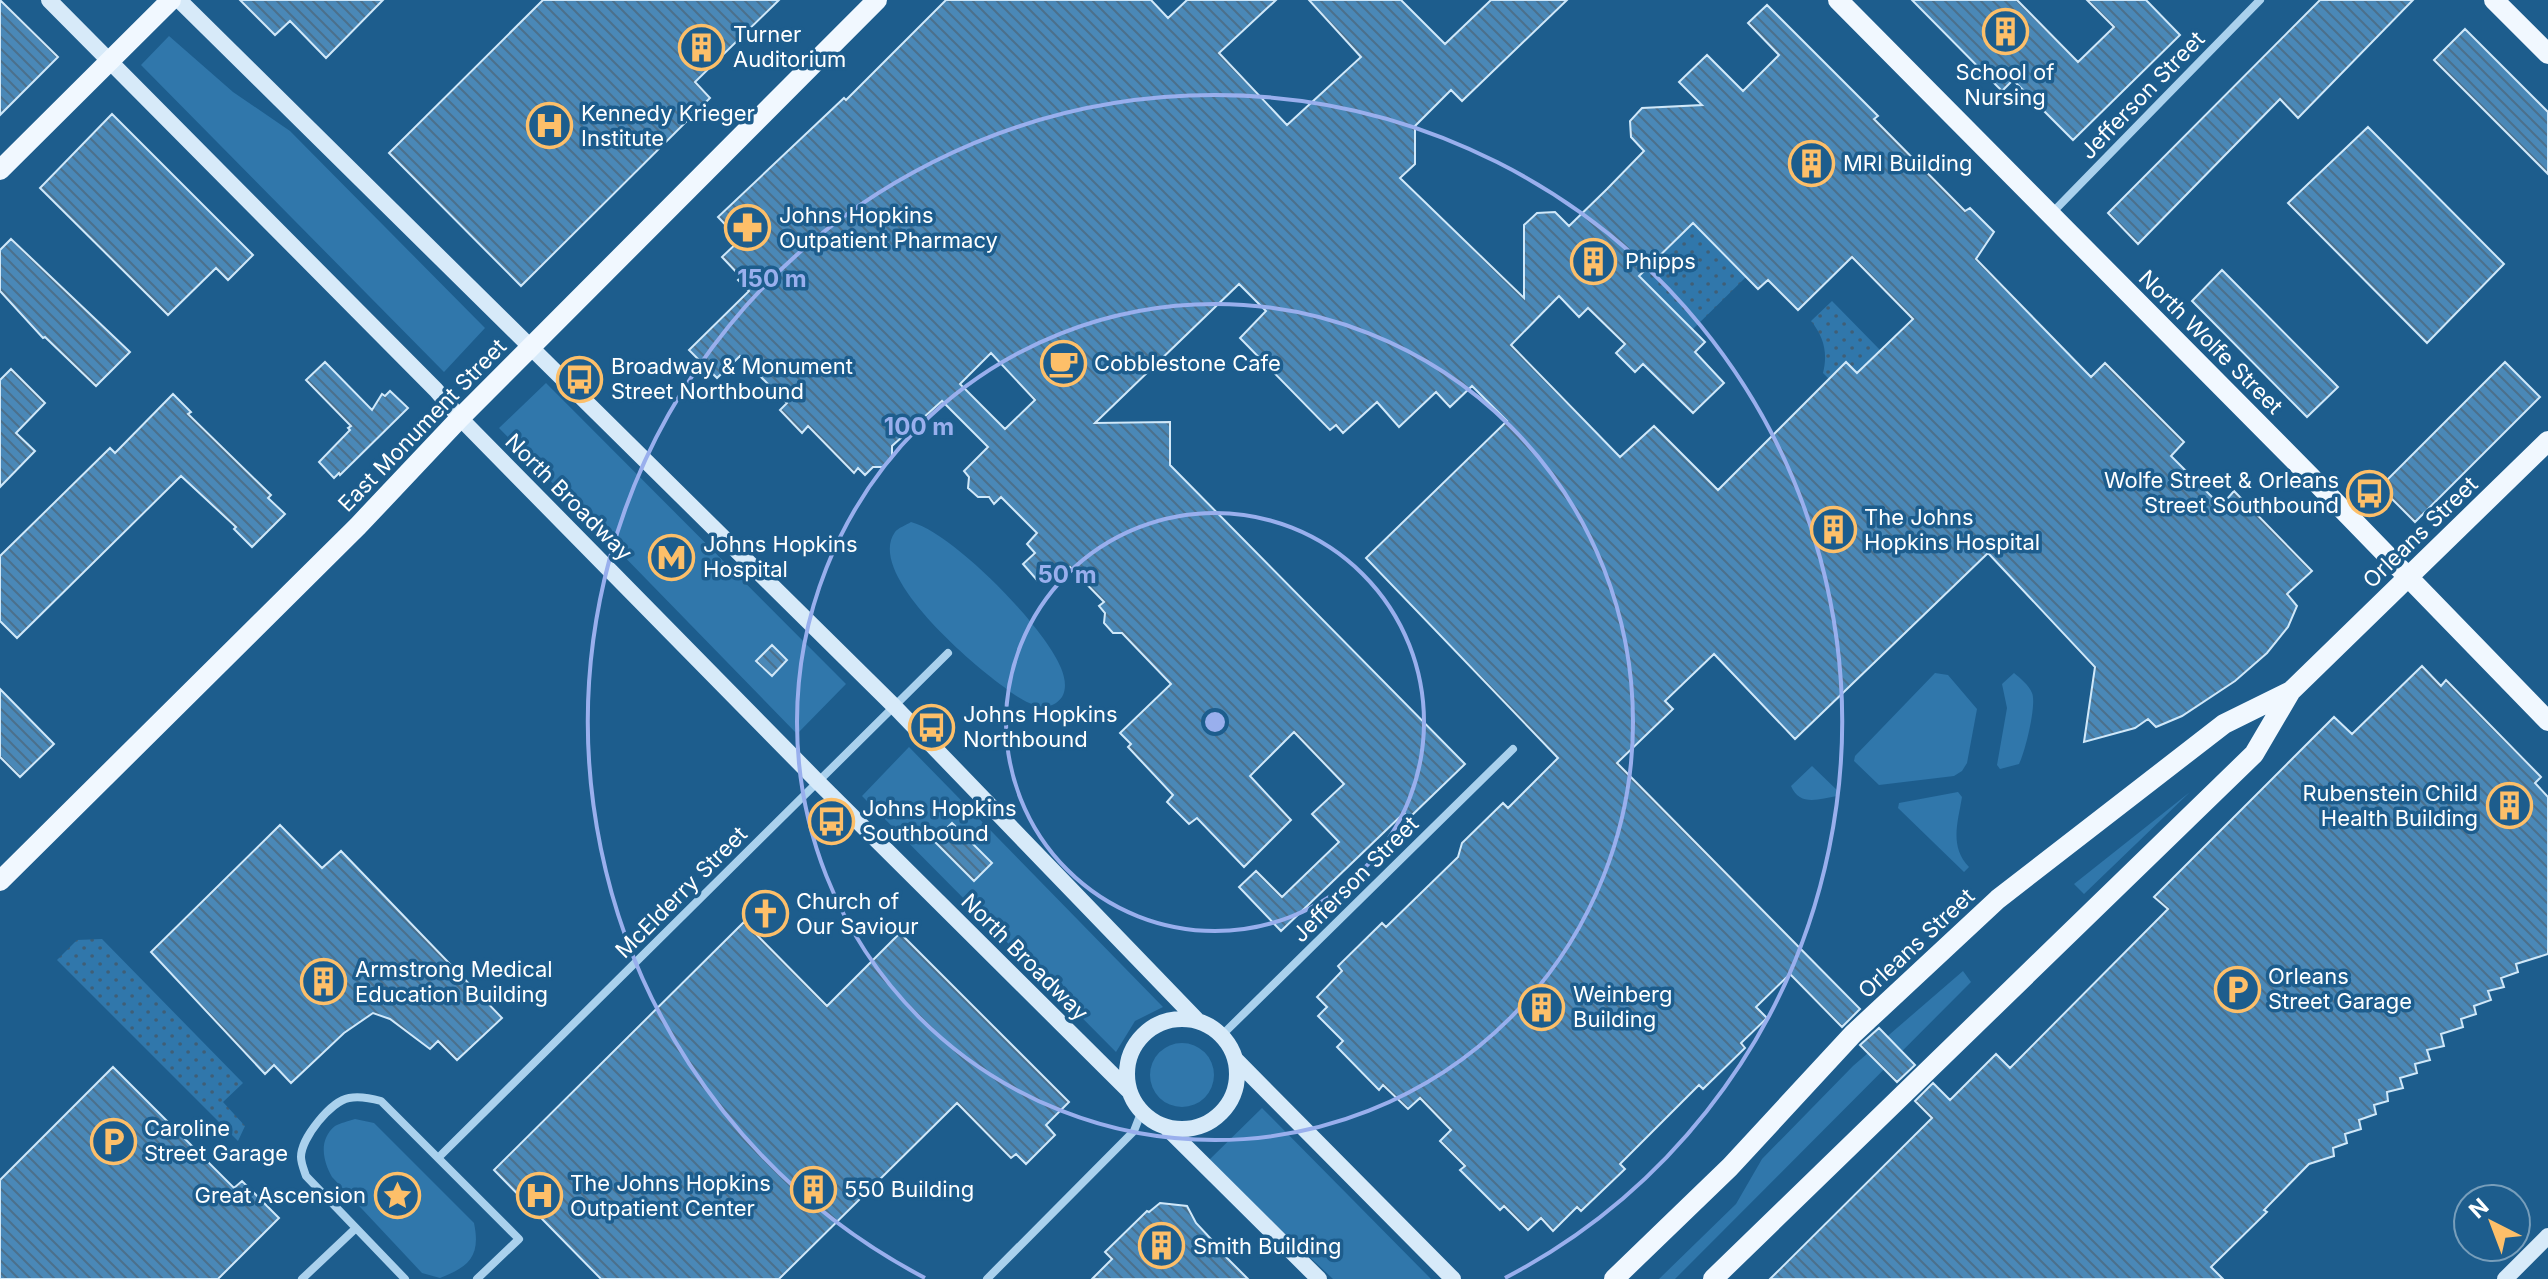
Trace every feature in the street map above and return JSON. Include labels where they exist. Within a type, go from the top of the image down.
[{"type":"main road","name":"North Broadway","points":[[49,0],[436,390],[818,782],[1129,1091]]},
{"type":"main road","points":[[0,170],[171,0]]},
{"type":"main road","points":[[179,0],[894,706],[1198,1021],[1222,1035],[1236,1060],[1453,1279]]},
{"type":"main road","name":"East Monument Street","points":[[0,881],[358,526],[460,418],[877,0]]},
{"type":"main road","name":"North Wolfe Street","points":[[1838,0],[2548,721]]},
{"type":"main road","points":[[2494,0],[2548,54]]},
{"type":"main road","name":"Orleans Street","points":[[1713,1279],[2254,754],[2291,691],[2548,441]]},
{"type":"main road","name":"Orleans Street","points":[[1614,1279],[1730,1167],[1853,1034],[1998,899],[2224,724],[2291,691]]},
{"type":"main road","points":[[1198,1021],[1179,1018],[1161,1022],[1145,1032],[1133,1046],[1127,1063],[1126,1081],[1141,1113],[1155,1124],[1167,1128],[1190,1130],[1207,1124],[1222,1113],[1233,1097],[1237,1079],[1236,1060]]},
{"type":"main road","points":[[1167,1128],[1319,1279]]},
{"type":"main road","points":[[2505,1279],[2548,1236]]},
{"type":"street","name":"Jefferson Street","points":[[2049,216],[2260,0]]},
{"type":"street","name":"McElderry Street","points":[[439,1157],[948,653]]},
{"type":"street","name":"Jefferson Street","points":[[1222,1035],[1513,749]]},
{"type":"street","points":[[405,1279],[306,1176],[301,1155],[310,1132],[345,1098],[366,1097],[381,1101],[519,1239],[477,1279]]},
{"type":"street","points":[[987,1279],[1134,1131],[1141,1113]]},
{"type":"street","points":[[302,1279],[356,1228]]},
{"type":"shaded area","points":[[169,36],[233,92],[290,131],[485,328],[444,372],[141,65]]},
{"type":"shaded area","points":[[1693,223],[1746,277],[1693,329],[1639,276]]},
{"type":"shaded area","points":[[1832,301],[1881,351],[1857,373],[1846,362],[1829,379],[1823,373],[1825,352],[1822,339],[1811,321]]},
{"type":"shaded area","points":[[546,383],[846,684],[797,734],[499,428]]},
{"type":"shaded area","points":[[911,522],[929,530],[973,562],[1037,629],[1064,675],[1064,694],[1056,703],[1041,706],[1017,697],[948,639],[908,594],[895,571],[890,550],[895,532]]},
{"type":"shaded area","points":[[1935,673],[1948,675],[1977,709],[1967,763],[1954,776],[1879,785],[1854,761],[1855,756]]},
{"type":"shaded area","points":[[2014,673],[2032,693],[2032,717],[2019,764],[2000,769],[1997,765],[2007,708],[2002,684]]},
{"type":"shaded area","points":[[909,747],[1163,1007],[1135,1021],[1116,1052],[862,796]]},
{"type":"shaded area","points":[[1812,766],[1838,791],[1837,796],[1811,800],[1795,793],[1791,786]]},
{"type":"shaded area","points":[[1958,792],[1962,797],[1957,842],[1969,867],[1964,872],[1898,808],[1899,803]]},
{"type":"shaded area","points":[[2190,792],[2084,894],[2074,884]]},
{"type":"shaded area","points":[[102,939],[243,1083],[223,1102],[245,1126],[238,1141],[57,960],[77,940]]},
{"type":"shaded area","points":[[1963,971],[1971,982],[1675,1279],[1659,1279],[1736,1204],[1762,1159],[1853,1066]]},
{"type":"shaded area","points":[[1182,1043],[1205,1052],[1214,1075],[1205,1098],[1182,1107],[1159,1098],[1150,1075],[1159,1052]]},
{"type":"shaded area","points":[[1262,1108],[1431,1279],[1333,1279],[1208,1161]]},
{"type":"shaded area","points":[[355,1119],[374,1123],[474,1223],[474,1252],[459,1269],[440,1278],[422,1273],[332,1177],[325,1158],[326,1138],[335,1126]]},
{"type":"building","points":[[0,0],[58,57],[0,115]]},
{"type":"building","points":[[240,0],[383,0],[326,58],[290,21],[275,35]]},
{"type":"building","name":"Kennedy Krieger Institute","points":[[543,0],[779,0],[695,82],[710,98],[521,286],[389,153]]},
{"type":"building","points":[[946,0],[1151,0],[1168,18],[1187,0],[1276,0],[1219,53],[1287,125],[1361,57],[1309,0],[1401,0],[1445,44],[1491,0],[1567,0],[1462,101],[1451,90],[1415,126],[1415,164],[1400,178],[1524,298],[1524,225],[1537,213],[1555,212],[1569,226],[1607,189],[1644,151],[1631,137],[1630,121],[1642,108],[1702,105],[1679,82],[1707,55],[1743,91],[1779,55],[1748,23],[1767,5],[1878,116],[1874,119],[1965,211],[1970,208],[1994,232],[1976,259],[2091,377],[2105,363],[2184,442],[2171,456],[2221,506],[2234,491],[2312,571],[2287,594],[2297,606],[2288,627],[2267,653],[2235,681],[2182,716],[2156,727],[2148,719],[2135,728],[2084,742],[2095,667],[1988,553],[1795,739],[1714,654],[1665,701],[1673,709],[1617,763],[1860,1009],[1842,1027],[1790,974],[1756,1007],[1767,1018],[1741,1043],[1745,1048],[1703,1089],[1699,1085],[1620,1164],[1625,1169],[1581,1211],[1577,1207],[1553,1231],[1541,1218],[1528,1230],[1504,1206],[1500,1210],[1460,1170],[1465,1166],[1440,1141],[1451,1130],[1420,1098],[1408,1109],[1383,1085],[1379,1090],[1337,1047],[1343,1041],[1318,1016],[1327,1007],[1317,997],[1342,971],[1338,966],[1382,923],[1386,927],[1458,857],[1462,843],[1503,803],[1508,808],[1558,758],[1366,558],[1507,421],[1472,386],[1450,407],[1436,392],[1399,427],[1377,402],[1343,433],[1336,425],[1330,430],[1240,338],[1266,311],[1239,284],[1095,423],[1170,422],[1170,465],[1465,764],[1409,818],[1404,813],[1281,931],[1239,887],[1256,871],[1282,897],[1339,842],[1312,814],[1344,784],[1294,732],[1250,776],[1291,820],[1244,867],[1197,818],[1189,824],[1167,802],[1173,795],[1128,747],[1131,744],[1120,733],[1171,684],[1122,633],[1113,633],[1104,623],[1105,613],[1099,606],[1104,602],[1070,567],[1060,578],[1050,568],[1037,580],[1023,564],[1035,553],[1027,544],[1037,533],[1001,497],[994,504],[989,497],[978,497],[968,488],[969,477],[964,471],[988,447],[942,401],[892,446],[892,458],[883,467],[873,467],[865,475],[858,468],[854,473],[808,426],[802,433],[780,410],[787,403],[740,356],[717,378],[689,350],[749,291],[738,280],[741,277],[722,257],[740,240],[718,217],[844,98],[846,100]],"holes":[[[1693,223],[1758,289],[1768,280],[1798,310],[1852,257],[1913,319],[1857,373],[1846,362],[1718,490],[1654,426],[1620,457],[1511,345],[1559,296],[1579,317],[1588,308],[1625,344],[1616,353],[1635,372],[1643,364],[1693,413],[1724,383],[1695,352],[1705,342],[1639,276]],[[991,353],[1035,400],[1005,429],[960,384]]]},
{"type":"building","points":[[1912,0],[2017,0],[2078,62],[2114,27],[2087,0],[2146,0],[2180,35],[2073,140],[2013,80],[2002,91]]},
{"type":"building","points":[[2320,0],[2413,0],[2298,118],[2280,99],[2138,244],[2108,213]]},
{"type":"building","points":[[2465,29],[2548,112],[2548,174],[2434,60]]},
{"type":"building","points":[[112,114],[253,255],[228,280],[216,268],[168,315],[40,188]]},
{"type":"building","points":[[2368,127],[2504,264],[2427,343],[2288,203]]},
{"type":"building","points":[[11,239],[130,352],[96,386],[43,338],[0,291],[0,250]]},
{"type":"building","points":[[2222,270],[2338,387],[2307,417],[2192,301]]},
{"type":"building","points":[[325,362],[372,410],[382,394],[385,396],[390,391],[408,408],[334,478],[319,462],[351,426],[306,380]]},
{"type":"building","points":[[2505,362],[2540,397],[2415,522],[2380,487]]},
{"type":"building","points":[[11,369],[45,403],[16,433],[35,451],[0,487],[0,380]]},
{"type":"building","points":[[173,394],[191,412],[188,414],[271,495],[268,498],[285,514],[252,547],[234,529],[236,527],[181,476],[17,638],[0,621],[0,556],[110,448],[115,453]]},
{"type":"building","points":[[772,645],[787,660],[772,676],[756,661]]},
{"type":"building","name":"Orleans Street Garage","points":[[2422,666],[2441,686],[2446,680],[2541,777],[2535,783],[2548,797],[2548,954],[2516,964],[2518,972],[2501,978],[2504,987],[2488,991],[2491,1000],[2474,1006],[2476,1014],[2461,1019],[2463,1027],[2441,1034],[2444,1046],[2427,1050],[2430,1060],[2415,1064],[2417,1073],[2400,1078],[2403,1088],[2387,1092],[2388,1101],[2374,1105],[2376,1114],[2359,1120],[2361,1129],[2345,1134],[2347,1143],[2333,1148],[2334,1156],[2309,1164],[2264,1210],[2267,1212],[2211,1267],[2223,1279],[1770,1279],[1932,1118],[1915,1101],[1933,1083],[1950,1100],[1996,1054],[2010,1068],[2168,909],[2154,897],[2334,717],[2352,734]]},
{"type":"building","points":[[0,689],[54,744],[20,777],[0,757]]},
{"type":"building","points":[[952,823],[992,863],[974,881],[934,841]]},
{"type":"building","name":"Armstrong Medical Education Building","points":[[280,825],[322,868],[341,851],[502,1018],[457,1060],[438,1041],[430,1049],[390,1019],[373,1013],[344,1033],[291,1083],[274,1065],[265,1074],[151,952]]},
{"type":"building","points":[[744,922],[827,1006],[900,933],[1069,1102],[1046,1125],[1055,1135],[1026,1164],[1016,1154],[1011,1158],[957,1103],[779,1279],[601,1279],[494,1170]]},
{"type":"building","points":[[1879,1028],[1915,1065],[1897,1082],[1860,1045]]},
{"type":"building","name":"Caroline Street Garage","points":[[113,1067],[234,1188],[242,1181],[279,1218],[218,1279],[0,1279],[0,1180]]},
{"type":"building","name":"Smith Building","points":[[1160,1203],[1187,1206],[1209,1240],[1248,1279],[1092,1279],[1112,1259],[1105,1252],[1147,1211]]},
{"type":"place","name":"School of Nursing","points":[[2005,31]]},
{"type":"place","name":"Turner Auditorium","points":[[702,47]]},
{"type":"place","name":"Kennedy Krieger Institute","points":[[550,126]]},
{"type":"place","name":"MRI Building","points":[[1812,163]]},
{"type":"place","name":"Johns Hopkins Outpatient Pharmacy","points":[[748,228]]},
{"type":"place","name":"Phipps","points":[[1594,261]]},
{"type":"place","name":"Cobblestone Cafe","points":[[1063,363]]},
{"type":"place","name":"Broadway & Monument Street Northbound","points":[[580,379]]},
{"type":"place","name":"Wolfe Street & Orleans Street Southbound","points":[[2370,493]]},
{"type":"place","name":"The Johns Hopkins Hospital","points":[[1833,530]]},
{"type":"place","name":"Johns Hopkins Hospital","points":[[672,557]]},
{"type":"place","name":"Johns Hopkins Northbound","points":[[932,727]]},
{"type":"place","name":"Rubenstein Child Health Building","points":[[2509,806]]},
{"type":"place","name":"Johns Hopkins Southbound","points":[[831,821]]},
{"type":"place","name":"Church of Our Saviour","points":[[765,914]]},
{"type":"place","name":"Armstrong Medical Education Building","points":[[324,982]]},
{"type":"place","name":"Orleans Street Garage","points":[[2237,989]]},
{"type":"place","name":"Weinberg Building","points":[[1542,1007]]},
{"type":"place","name":"Caroline Street Garage","points":[[113,1141]]},
{"type":"place","name":"550 Building","points":[[813,1189]]},
{"type":"place","name":"Great Ascension","points":[[397,1195]]},
{"type":"place","name":"The Johns Hopkins Outpatient Center","points":[[539,1196]]},
{"type":"place","name":"Smith Building","points":[[1162,1246]]}]
